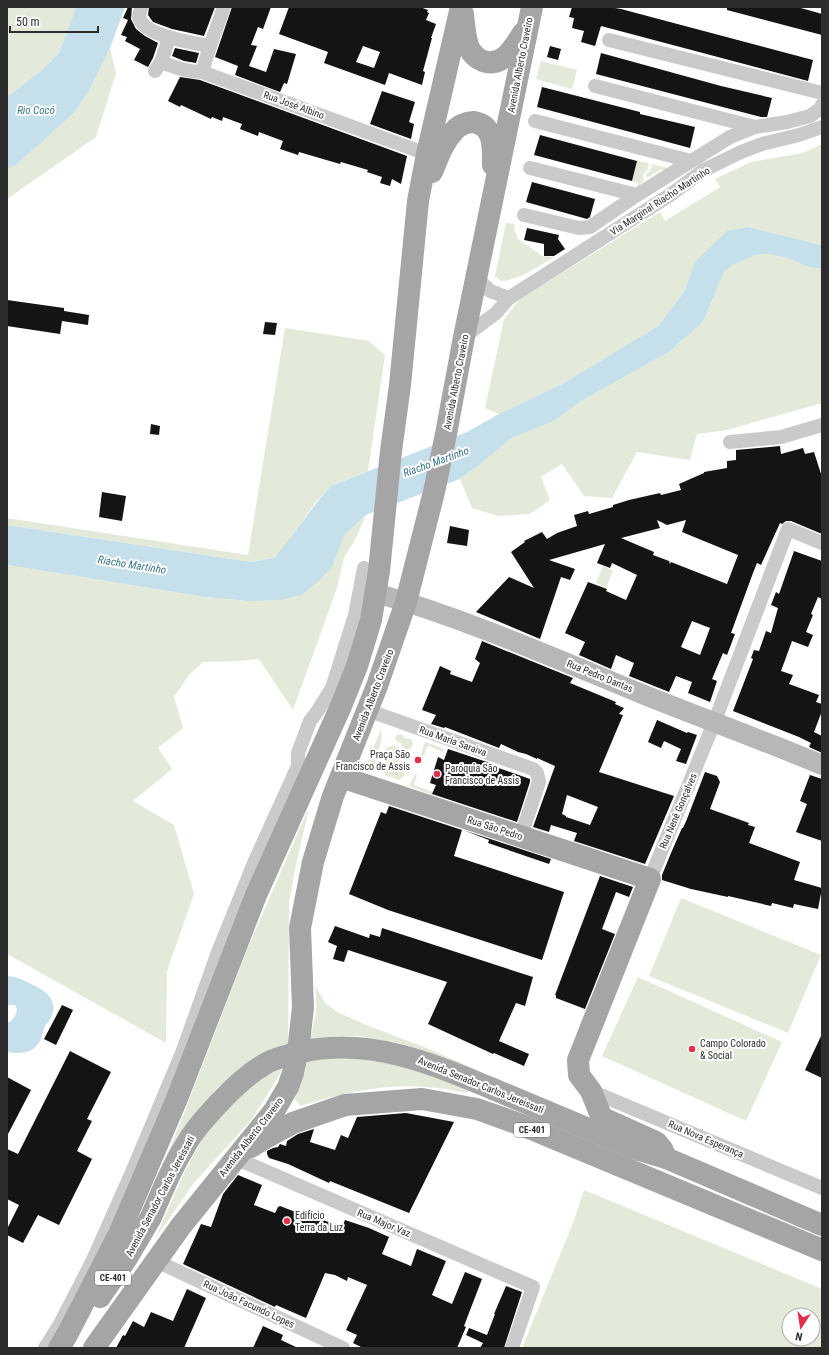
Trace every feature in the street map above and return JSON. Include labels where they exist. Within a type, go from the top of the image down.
[{"type":"main road","points":[[462,7],[464,28],[469,47],[476,57],[485,62],[495,62],[507,56],[515,45],[530,15]]},
{"type":"main road","points":[[64,1340],[119,1234],[176,1101],[256,895],[342,706],[357,666],[376,593],[391,451],[400,385],[415,218],[426,154],[462,7]]},
{"type":"main road","name":"Avenida Alberto Craveiro","points":[[94,1348],[181,1226],[274,1111],[288,1087],[296,1064],[301,1034],[303,1007],[300,928],[313,862],[340,777],[368,710],[406,602],[434,492],[530,15]]},
{"type":"main road","points":[[418,201],[451,135],[460,126],[468,122],[473,122],[486,127],[494,147],[491,208]]},
{"type":"main road","name":"Rua Pedro Dantas","points":[[376,593],[430,609],[822,765]]},
{"type":"main road","name":"Rua São Pedro","points":[[340,777],[650,879]]},
{"type":"main road","name":"Rua Nenê Gonçalves","points":[[650,879],[578,1060],[579,1075],[591,1091],[601,1116],[656,1142],[662,1149],[666,1158]]},
{"type":"main road","name":"Avenida Senador Carlos Jereissati","points":[[64,1340],[107,1287],[127,1258],[150,1219],[184,1148],[199,1125],[244,1079],[266,1063],[313,1050],[328,1048],[360,1048],[376,1050],[438,1066],[636,1149],[666,1158],[822,1225]]},
{"type":"main road","name":"CE-401","points":[[235,1158],[267,1137],[293,1123],[345,1105],[422,1099],[477,1109],[522,1125],[822,1250]]},
{"type":"street","points":[[141,7],[139,16],[150,30],[169,38],[210,46]]},
{"type":"street","points":[[202,72],[224,7]]},
{"type":"street","name":"Rua José Albino","points":[[169,38],[158,66],[191,72],[202,72],[426,154]]},
{"type":"street","points":[[609,40],[822,93]]},
{"type":"street","points":[[595,86],[755,127]]},
{"type":"street","points":[[524,215],[584,229],[590,227],[637,195],[730,137],[755,127],[787,122],[810,116],[820,109],[822,104]]},
{"type":"street","points":[[535,121],[691,161]]},
{"type":"street","name":"Via Marginal Riacho Martinho","points":[[464,337],[496,313],[509,298],[670,195],[704,170],[741,152],[762,144],[799,135],[822,127]]},
{"type":"street","points":[[530,168],[637,195]]},
{"type":"street","points":[[659,181],[670,195]]},
{"type":"street","points":[[477,278],[490,291],[509,298]]},
{"type":"street","points":[[730,442],[781,437],[822,425]]},
{"type":"street","name":"Rua Nenê Gonçalves","points":[[650,879],[714,723],[788,528],[822,543]]},
{"type":"street","points":[[45,1348],[60,1324],[92,1262],[132,1172],[182,1053],[218,952],[254,863],[298,766],[298,753],[310,721],[332,688],[355,615],[364,568]]},
{"type":"street","name":"Rua Maria Saraiva","points":[[368,710],[533,769],[537,773],[539,782],[521,836]]},
{"type":"street","name":"Rua Nova Esperança","points":[[591,1091],[822,1188]]},
{"type":"street","name":"Rua Major Vaz","points":[[235,1158],[533,1287],[512,1348]]},
{"type":"street","name":"Rua João Facundo Lopes","points":[[156,1261],[343,1348]]},
{"type":"green space","points":[[7,7],[76,7],[59,53],[42,70],[7,97]]},
{"type":"green space","points":[[110,48],[116,73],[96,137],[7,199],[7,169],[16,165],[74,113],[90,89]]},
{"type":"green space","points":[[541,61],[577,70],[572,89],[536,79]]},
{"type":"green space","points":[[822,144],[822,245],[748,227],[695,262],[684,292],[658,326],[562,384],[499,414],[485,408],[504,319],[520,299],[660,212],[665,221],[720,187],[715,179],[751,162],[803,153]]},
{"type":"green space","points":[[637,161],[649,163],[648,169],[643,175],[644,179],[637,189],[638,183],[632,181]]},
{"type":"green space","points":[[673,161],[680,163],[671,169]]},
{"type":"green space","points":[[652,164],[671,169],[665,173],[661,169],[647,178],[646,174],[650,171]]},
{"type":"green space","points":[[506,223],[515,224],[514,229],[518,239],[542,256],[555,257],[522,276],[501,281],[495,276]]},
{"type":"green space","points":[[766,254],[788,258],[808,267],[822,269],[822,403],[727,430],[697,434],[690,460],[637,452],[612,498],[584,496],[562,464],[541,477],[550,500],[530,514],[498,516],[472,508],[460,479],[512,438],[554,421],[581,401],[669,352],[703,322],[724,272],[733,265],[755,255]]},
{"type":"green space","points":[[285,328],[369,341],[385,355],[368,471],[331,486],[316,502],[287,543],[274,558],[251,562],[7,525],[7,518],[248,555]]},
{"type":"green space","points":[[366,515],[356,538],[344,558],[337,588],[293,710],[259,659],[203,662],[189,675],[174,697],[183,728],[158,748],[172,769],[133,801],[174,825],[194,894],[167,971],[166,1043],[7,954],[7,565],[205,597],[248,601],[345,534]]},
{"type":"green space","points":[[603,566],[613,571],[606,588],[596,583]]},
{"type":"green space","points":[[381,729],[382,735],[374,765],[371,769],[364,770]]},
{"type":"green space","points":[[398,734],[403,735],[404,738],[411,739],[413,744],[412,747],[407,750],[403,748],[401,743],[397,742],[395,738]]},
{"type":"green space","points":[[426,742],[444,749],[443,752],[429,746],[427,747],[424,756],[421,755]]},
{"type":"green space","points":[[392,746],[398,749],[401,755],[398,761],[392,764],[386,761],[383,755],[386,749]]},
{"type":"green space","points":[[387,768],[393,770],[396,768],[402,769],[404,776],[399,780],[392,776],[386,776],[384,773]]},
{"type":"green space","points":[[415,774],[417,775],[414,785],[433,792],[432,795],[409,786]]},
{"type":"green space","points":[[309,809],[289,902],[288,1046],[242,1069],[218,1087],[194,1118],[134,1233],[183,1116],[246,952]]},
{"type":"green space","name":"Campo Colorado & Social","points":[[681,898],[821,955],[788,1033],[649,976]]},
{"type":"green space","name":"Campo Colorado & Social","points":[[638,977],[782,1042],[746,1121],[602,1056]]},
{"type":"green space","points":[[316,987],[326,1004],[339,1013],[429,1049],[475,1069],[476,1071],[399,1043],[359,1036],[336,1036],[310,1039],[316,1013]]},
{"type":"green space","points":[[330,1056],[380,1058],[470,1089],[466,1093],[444,1089],[402,1086],[362,1090],[300,1106],[295,1099],[306,1069],[302,1060]]},
{"type":"green space","points":[[283,1069],[252,1119],[193,1184],[155,1239],[185,1171],[207,1131],[243,1090],[270,1073]]},
{"type":"green space","points":[[584,1190],[822,1289],[822,1348],[522,1348],[573,1223]]},
{"type":"water","name":"Rio Cocó","points":[[76,7],[125,7],[110,48],[90,89],[74,113],[16,165],[7,169],[7,97],[42,70],[59,53]]},
{"type":"water","name":"Riacho Martinho","points":[[748,227],[822,245],[822,269],[808,267],[788,258],[766,254],[755,255],[733,265],[724,272],[703,322],[669,352],[581,401],[554,421],[512,438],[460,479],[366,515],[345,534],[332,567],[318,582],[301,595],[281,600],[248,601],[205,597],[7,565],[7,525],[251,562],[274,558],[331,486],[467,432],[499,414],[562,384],[658,326],[684,292],[695,262],[727,231]]},
{"type":"water","points":[[7,976],[19,978],[37,987],[47,994],[53,1003],[54,1008],[52,1014],[49,1022],[45,1026],[40,1041],[30,1051],[16,1053],[7,1052],[7,1022],[10,1022],[15,1016],[17,1010],[15,1005],[7,1005]]},
{"type":"building","points":[[128,7],[132,7],[131,19],[136,29],[158,43],[148,67],[134,60],[140,49],[125,41],[127,37],[121,35],[128,20],[123,18]]},
{"type":"building","points":[[149,7],[215,7],[204,36],[172,29],[153,22],[148,15]]},
{"type":"building","points":[[232,7],[271,7],[263,29],[258,27],[251,45],[257,46],[249,66],[266,72],[274,49],[296,54],[287,84],[284,83],[280,92],[235,75],[238,66],[215,57]]},
{"type":"building","points":[[289,7],[420,7],[428,10],[427,12],[429,13],[426,20],[436,24],[423,71],[425,72],[422,85],[389,73],[385,85],[324,63],[328,52],[279,34]],"holes":[[[363,46],[380,52],[374,68],[356,62]]]},
{"type":"building","points":[[572,7],[609,7],[621,9],[813,60],[808,81],[601,26],[595,46],[581,42],[584,31],[572,28],[574,18],[569,17]]},
{"type":"building","points":[[727,7],[797,7],[822,14],[822,35],[727,10]]},
{"type":"building","points":[[550,46],[561,49],[558,60],[547,57]]},
{"type":"building","points":[[175,48],[199,53],[196,63],[184,61],[172,56]]},
{"type":"building","points":[[601,53],[721,86],[772,98],[767,117],[761,117],[596,74]]},
{"type":"building","points":[[180,77],[200,80],[407,156],[401,184],[392,179],[390,186],[380,183],[382,177],[367,172],[368,170],[341,162],[340,164],[299,152],[298,155],[280,149],[283,141],[259,132],[258,136],[240,129],[242,124],[223,117],[222,121],[212,117],[211,119],[181,105],[180,107],[168,101]]},
{"type":"building","points":[[542,87],[640,112],[640,114],[695,127],[690,148],[537,107]]},
{"type":"building","points":[[382,91],[415,102],[409,122],[414,124],[411,139],[370,124]]},
{"type":"building","points":[[540,135],[637,161],[632,181],[534,155]]},
{"type":"building","points":[[532,182],[595,199],[590,217],[587,219],[526,202]]},
{"type":"building","points":[[527,228],[559,235],[558,239],[565,249],[554,256],[544,256],[544,244],[524,240]]},
{"type":"building","points":[[7,300],[64,308],[64,311],[89,315],[88,325],[62,321],[60,334],[7,326]]},
{"type":"building","points":[[265,322],[277,323],[275,335],[263,334]]},
{"type":"building","points":[[151,424],[160,426],[159,435],[150,434]]},
{"type":"building","points":[[780,446],[781,454],[803,448],[805,454],[814,452],[822,477],[822,534],[791,521],[786,521],[782,524],[780,523],[761,565],[757,563],[753,573],[731,633],[735,634],[727,655],[723,653],[712,679],[717,681],[710,702],[688,693],[692,682],[676,676],[669,692],[629,676],[634,663],[616,655],[611,669],[579,655],[585,642],[565,633],[588,582],[607,589],[606,591],[626,600],[637,575],[612,563],[610,568],[597,563],[605,544],[549,560],[575,569],[570,580],[561,577],[540,639],[476,612],[509,577],[534,588],[511,552],[525,542],[524,541],[542,532],[547,539],[557,533],[577,526],[574,515],[588,511],[589,514],[613,507],[613,505],[629,500],[681,490],[679,484],[704,472],[727,468],[727,461],[736,460],[736,450]],"holes":[[[657,520],[667,525],[686,520],[682,532],[738,555],[727,584],[671,562],[670,564],[669,561],[653,555],[654,552],[621,538],[660,528]],[[692,621],[710,628],[700,655],[681,647]]]},
{"type":"building","points":[[102,492],[126,496],[122,521],[99,517]]},
{"type":"building","points":[[450,526],[469,530],[467,546],[447,543]]},
{"type":"building","points":[[794,551],[822,561],[822,599],[818,597],[811,614],[813,615],[806,632],[813,635],[808,647],[792,641],[781,671],[793,675],[789,684],[819,695],[816,702],[822,704],[822,711],[814,732],[822,736],[822,753],[809,747],[811,743],[799,737],[733,711],[753,659],[751,658],[754,650],[759,651],[766,631],[771,633],[778,608],[771,605],[776,592],[779,594]]},
{"type":"building","points":[[482,641],[573,678],[570,683],[616,702],[615,704],[624,708],[619,714],[623,715],[599,772],[674,796],[645,864],[574,841],[577,833],[551,825],[549,832],[533,827],[555,766],[501,744],[499,748],[445,727],[431,724],[436,715],[422,710],[440,666],[451,671],[450,674],[472,682],[480,663],[475,659]],"holes":[[[567,795],[598,807],[590,825],[566,817],[562,814]]]},
{"type":"building","points":[[657,720],[687,733],[697,735],[686,764],[676,761],[681,749],[664,741],[661,748],[648,742]]},
{"type":"building","points":[[448,749],[493,764],[493,766],[530,779],[517,822],[432,794],[436,785],[430,783],[438,757],[444,760]]},
{"type":"building","points":[[705,772],[717,776],[720,782],[710,809],[749,823],[748,825],[755,827],[749,843],[800,862],[794,880],[822,888],[818,909],[794,904],[793,908],[772,903],[771,906],[691,889],[662,880],[662,875],[687,819]]},
{"type":"building","points":[[810,775],[822,779],[822,841],[796,832],[807,804],[800,801]]},
{"type":"building","points":[[389,806],[462,830],[454,856],[564,892],[542,960],[388,910],[349,894],[381,812],[386,814]]},
{"type":"building","points":[[463,830],[551,859],[549,864],[488,843],[489,840]]},
{"type":"building","points":[[600,876],[633,887],[629,897],[616,892],[602,929],[615,934],[585,1009],[556,998],[555,995]]},
{"type":"building","points":[[335,926],[369,938],[370,934],[380,937],[382,928],[533,977],[525,1006],[516,1003],[499,1041],[529,1054],[524,1066],[494,1053],[493,1054],[428,1024],[447,982],[348,950],[344,962],[333,959],[337,946],[328,942]]},
{"type":"building","points":[[62,1005],[73,1010],[56,1045],[44,1039]]},
{"type":"building","points":[[822,1034],[822,1078],[805,1070]]},
{"type":"building","points":[[70,1051],[111,1072],[87,1119],[92,1121],[77,1151],[92,1159],[59,1225],[38,1215],[23,1243],[7,1235],[7,1229],[19,1205],[7,1199],[7,1149],[18,1154]]},
{"type":"building","points":[[7,1077],[31,1090],[7,1136]]},
{"type":"building","points":[[406,1113],[454,1122],[409,1213],[330,1181],[329,1183],[288,1164],[269,1158],[267,1154],[267,1151],[278,1147],[280,1144],[286,1146],[287,1141],[298,1134],[314,1129],[310,1142],[335,1150],[341,1135],[348,1138],[357,1117]]},
{"type":"building","points":[[238,1175],[262,1185],[254,1205],[275,1213],[280,1206],[311,1218],[312,1216],[342,1227],[345,1220],[369,1228],[389,1237],[382,1254],[411,1266],[417,1249],[446,1261],[432,1295],[452,1304],[465,1272],[482,1279],[464,1326],[466,1327],[457,1348],[363,1348],[353,1343],[357,1335],[346,1330],[367,1285],[348,1277],[347,1281],[335,1275],[325,1273],[306,1318],[276,1305],[275,1307],[183,1264],[201,1224],[211,1227],[223,1194]]},
{"type":"building","points":[[506,1286],[522,1292],[504,1348],[480,1348],[483,1343],[466,1335],[469,1328],[487,1335]]},
{"type":"building","points":[[187,1289],[206,1298],[184,1348],[116,1348],[123,1335],[125,1336],[133,1321],[144,1327],[151,1312],[173,1321]]},
{"type":"building","points":[[263,1326],[283,1335],[281,1340],[298,1348],[253,1348]]},
{"type":"place","name":"Praça São Francisco de Assis","points":[[418,760]]},
{"type":"place","name":"Paróquia São Francisco de Assis","points":[[437,774]]},
{"type":"place","name":"Campo Colorado & Social","points":[[692,1049]]},
{"type":"place","name":"Edifício Terra da Luz","points":[[287,1221]]}]
